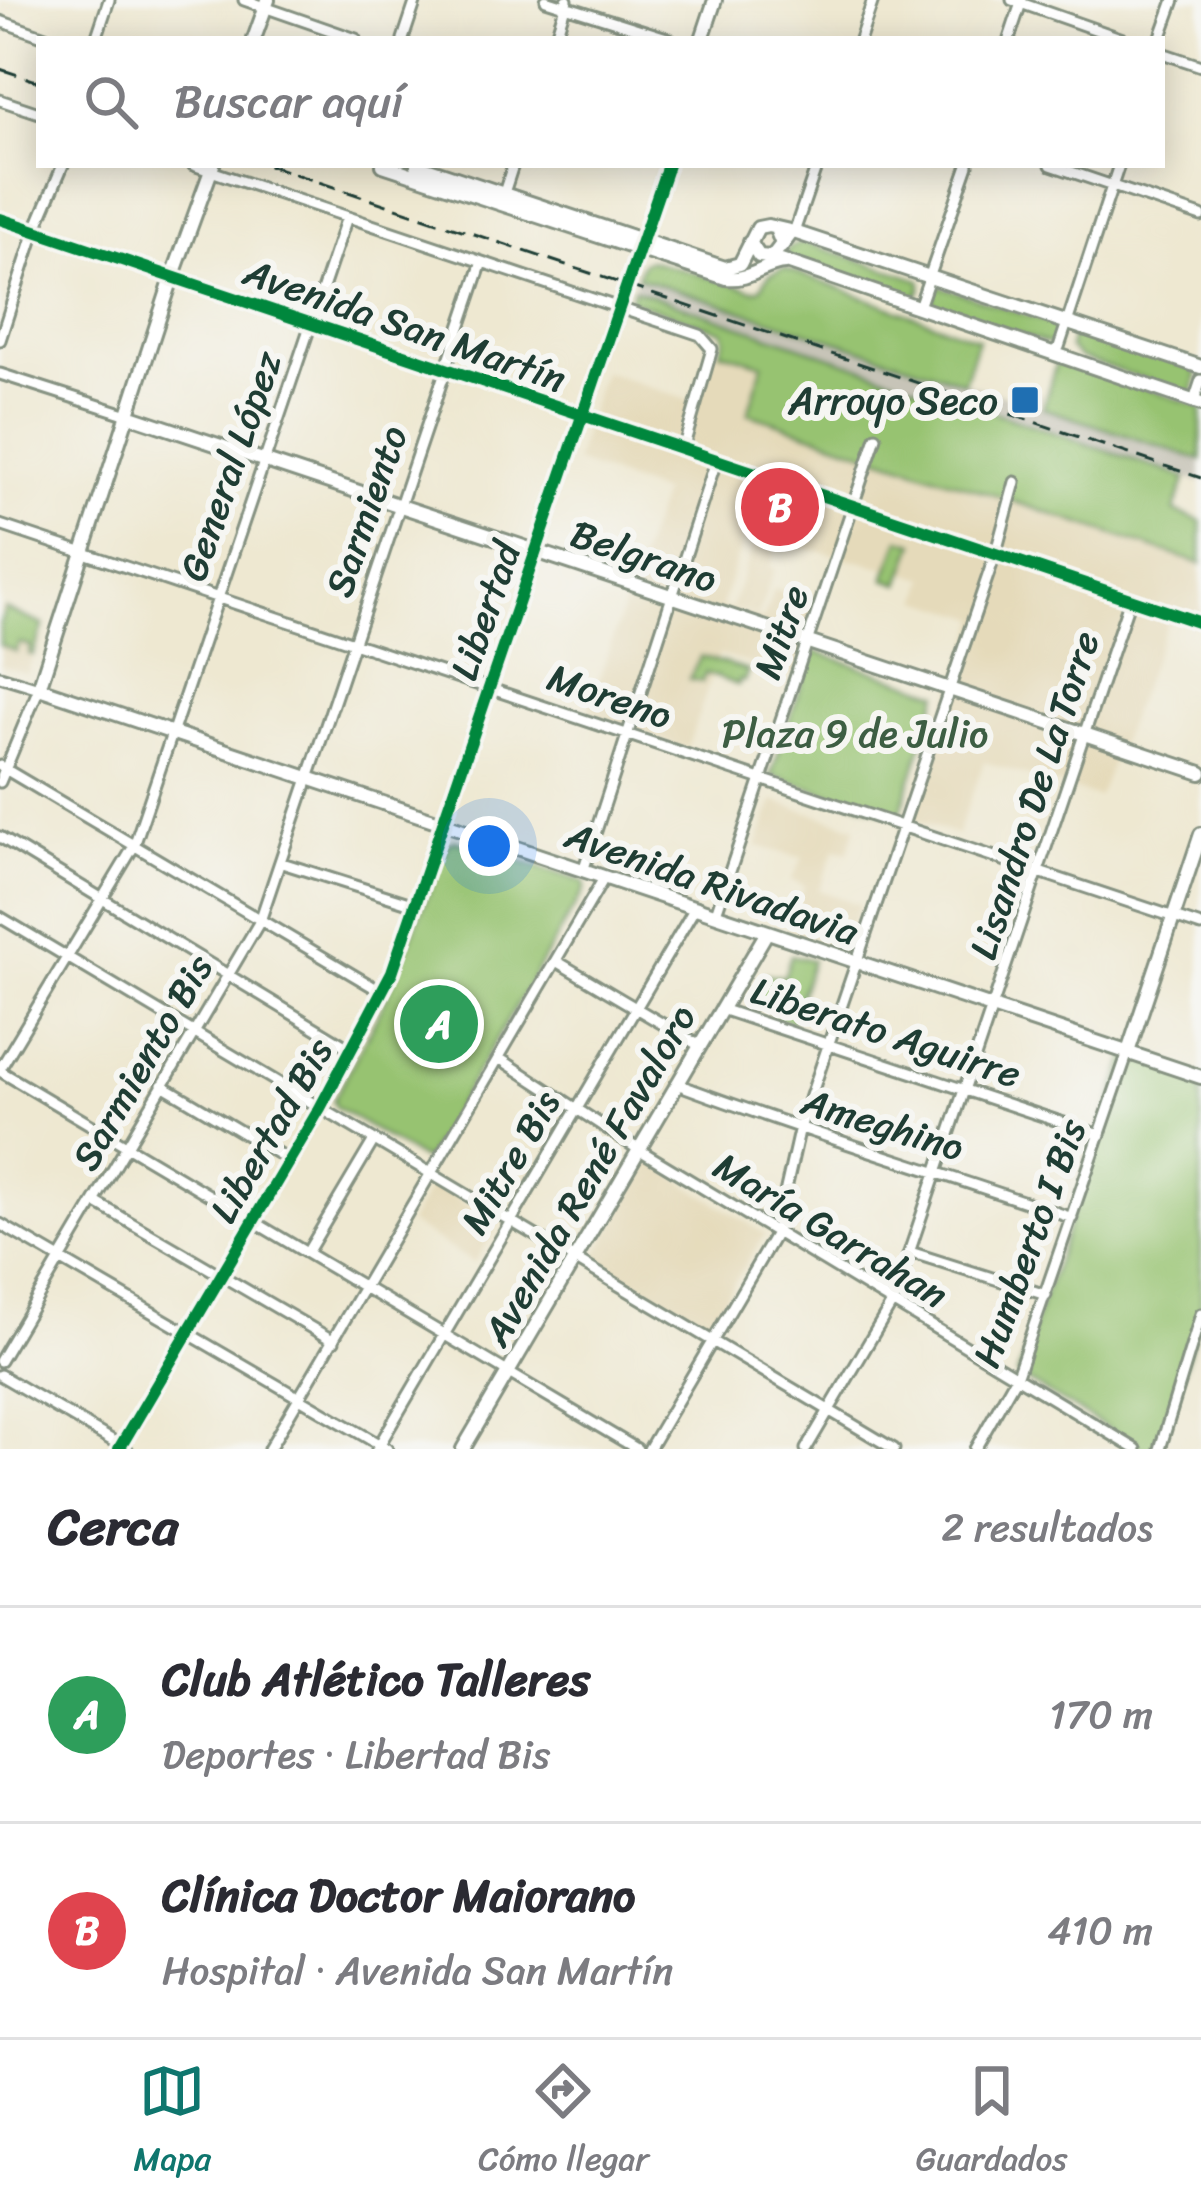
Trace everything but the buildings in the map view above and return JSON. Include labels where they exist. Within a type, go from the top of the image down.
[{"type":"main road","points":[[707,36],[719,0]]},
{"type":"main road","points":[[255,36],[267,3]]},
{"type":"main road","points":[[39,688],[211,168]]},
{"type":"main road","points":[[394,168],[502,199],[741,280],[761,272],[777,256],[781,234],[773,227]]},
{"type":"main road","points":[[424,168],[502,199]]},
{"type":"main road","points":[[582,416],[663,168]]},
{"type":"main road","name":"Avenida San Martín","points":[[0,219],[1201,623]]},
{"type":"main road","points":[[637,244],[725,268],[740,264],[758,228],[773,227],[1201,367]]},
{"type":"main road","points":[[750,242],[759,256],[777,256],[1197,402]]},
{"type":"main road","name":"Belgrano","points":[[128,415],[1201,773]]},
{"type":"main road","name":"Avenida Rivadavia","points":[[39,688],[1201,1076]]},
{"type":"main road","points":[[1128,1052],[1201,834]]},
{"type":"main road","name":"Avenida René Favaloro","points":[[463,1449],[767,932]]},
{"type":"street","points":[[97,36],[109,0]]},
{"type":"street","points":[[244,0],[267,3],[349,36]]},
{"type":"street","points":[[404,36],[416,0]]},
{"type":"street","points":[[546,0],[661,36]]},
{"type":"street","points":[[861,36],[873,0]]},
{"type":"street","points":[[1161,36],[1174,0]]},
{"type":"street","points":[[1010,36],[1018,1],[1115,36]]},
{"type":"street","points":[[555,36],[566,4]]},
{"type":"street","points":[[0,21],[42,36]]},
{"type":"street","points":[[1165,54],[1201,66]]},
{"type":"street","points":[[0,100],[36,112]]},
{"type":"street","points":[[0,340],[35,231],[62,168]]},
{"type":"street","points":[[211,168],[707,340],[712,349],[683,449]]},
{"type":"street","points":[[502,199],[512,168]]},
{"type":"street","points":[[777,256],[794,232],[816,168]]},
{"type":"street","points":[[919,307],[967,168]]},
{"type":"street","points":[[1060,168],[1201,216]]},
{"type":"street","points":[[1052,353],[1059,347],[1118,168]]},
{"type":"street","name":"General López","points":[[0,1070],[134,846],[347,217]]},
{"type":"street","points":[[741,280],[744,256]]},
{"type":"street","name":"Sarmiento","points":[[308,780],[482,262]]},
{"type":"street","name":"Belgrano","points":[[0,374],[128,415]]},
{"type":"street","points":[[1197,402],[1201,380]]},
{"type":"street","name":"Libertad","points":[[445,825],[582,416]]},
{"type":"street","name":"Mitre","points":[[716,913],[876,437]]},
{"type":"street","points":[[583,871],[716,461]]},
{"type":"street","points":[[649,1449],[776,1233],[799,1131],[996,552],[1015,482]]},
{"type":"street","name":"Moreno","points":[[0,525],[1201,926]]},
{"type":"street","name":"Lisandro De La Torre","points":[[806,1449],[892,1303],[1130,599]]},
{"type":"street","name":"Avenida Rivadavia","points":[[0,676],[39,688]]},
{"type":"street","points":[[0,782],[39,688]]},
{"type":"street","points":[[3,768],[382,992]]},
{"type":"street","name":"Sarmiento Bis","points":[[0,1361],[260,921],[308,780]]},
{"type":"street","name":"Libertad Bis","points":[[122,1448],[352,1050],[382,992],[445,825]]},
{"type":"street","points":[[0,837],[352,1050]]},
{"type":"street","points":[[282,863],[415,905]]},
{"type":"street","points":[[269,1449],[604,878]]},
{"type":"street","name":"Mitre Bis","points":[[381,1448],[696,906]]},
{"type":"street","points":[[0,917],[894,1449]]},
{"type":"street","name":"Liberato Aguirre","points":[[556,962],[700,1046]]},
{"type":"street","name":"Liberato Aguirre","points":[[721,1010],[1100,1135]]},
{"type":"street","name":"Humberto I Bis","points":[[975,1449],[1018,1375],[1128,1052]]},
{"type":"street","name":"María Garrahan","points":[[500,1058],[638,1149],[1136,1449]]},
{"type":"street","points":[[0,1070],[637,1449]]},
{"type":"street","name":"Ameghino","points":[[676,1084],[799,1131],[1072,1218]]},
{"type":"street","points":[[162,1085],[290,1160]]},
{"type":"street","points":[[307,1253],[374,1140]]},
{"type":"street","points":[[95,1202],[334,1341]]},
{"type":"street","points":[[0,1224],[381,1448]]},
{"type":"street","points":[[910,1252],[1046,1295]]},
{"type":"street","points":[[1160,1449],[1196,1350],[1201,1314]]},
{"type":"street","points":[[0,1375],[122,1448]]},
{"type":"shaded area","points":[[637,277],[1010,397],[1015,385],[1041,395],[1039,407],[1201,460],[1201,483],[633,289]]},
{"type":"shaded area","points":[[712,349],[764,364],[749,413],[1201,564],[1201,623],[1171,614],[1098,797],[984,762],[957,835],[905,817],[979,618],[920,600],[926,578],[779,541],[770,567],[775,569],[758,615],[731,608],[757,537],[745,533],[721,607],[763,618],[774,589],[818,600],[793,676],[719,655],[687,749],[587,714],[662,493],[575,462],[598,385],[603,371],[696,403]]},
{"type":"shaded area","points":[[0,607],[44,625],[27,674],[0,665]]},
{"type":"shaded area","points":[[774,801],[856,827],[848,852],[835,849],[819,890],[860,905],[844,948],[789,930],[804,886],[791,880],[803,858],[757,846]]},
{"type":"shaded area","points":[[650,1161],[765,1234],[708,1325],[594,1258]]},
{"type":"shaded area","points":[[432,1183],[493,1222],[495,1230],[474,1263],[409,1223]]},
{"type":"green space","points":[[803,242],[921,280],[921,289],[913,300],[787,260],[787,249]]},
{"type":"green space","points":[[649,260],[753,290],[784,268],[978,339],[964,382],[637,277],[642,263]]},
{"type":"green space","points":[[937,285],[1061,327],[1056,346],[930,307]]},
{"type":"green space","points":[[633,289],[1186,478],[1174,511],[1201,521],[1201,564],[748,413],[763,364],[720,351],[723,331],[630,300]]},
{"type":"green space","points":[[1079,330],[1193,368],[1197,376],[1192,394],[1080,358],[1069,348],[1072,334]]},
{"type":"green space","points":[[1057,359],[1201,407],[1201,460],[1043,408]]},
{"type":"green space","points":[[900,539],[915,543],[900,584],[885,579]]},
{"type":"green space","points":[[5,609],[44,625],[33,655],[29,654],[31,646],[19,643],[16,652],[0,645]]},
{"type":"green space","name":"Plaza 9 de Julio","points":[[813,651],[939,693],[899,816],[771,775]]},
{"type":"green space","points":[[701,656],[748,671],[744,681],[739,680],[738,685],[705,673],[702,682],[689,679]]},
{"type":"green space","points":[[454,840],[584,882],[585,889],[426,1158],[421,1159],[333,1101],[388,995],[448,844]]},
{"type":"green space","points":[[791,955],[812,960],[792,1023],[755,1005],[766,974],[784,977]]},
{"type":"green space","points":[[1128,1052],[1201,1077],[1201,1314],[1160,1449],[1143,1449],[1017,1375]]},
{"type":"railway","points":[[0,69],[36,81]]},
{"type":"railway","points":[[277,168],[1201,478]]},
{"type":"cycle path","points":[[119,1449],[320,1108],[392,972],[667,168]]},
{"type":"cycle path","points":[[0,219],[1201,623]]},
{"type":"place","name":"Arroyo Seco","points":[[1025,400]]},
{"type":"place","name":"Clínica Doctor Maiorano","points":[[780,507]]},
{"type":"place","name":"Club Atlético Talleres","points":[[439,1024]]}]
